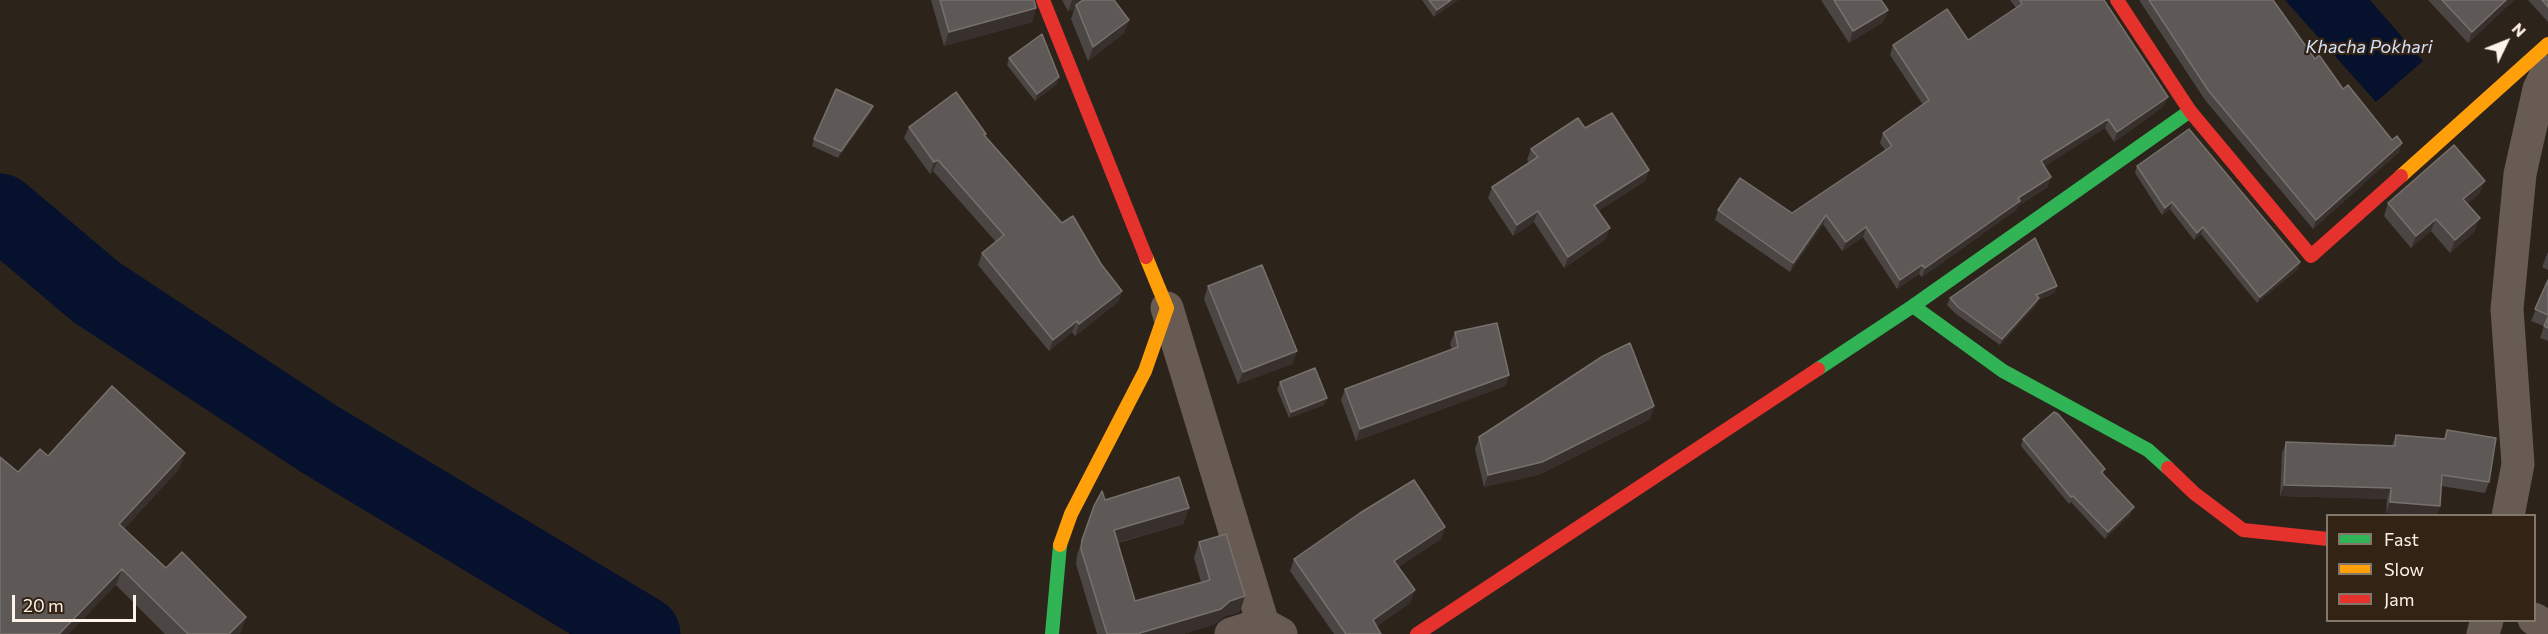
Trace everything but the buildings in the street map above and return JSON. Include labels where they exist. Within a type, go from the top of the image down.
[{"type":"street","points":[[1043,0],[1167,308],[1272,629],[1231,634]]},
{"type":"street","points":[[2117,0],[2190,111],[2311,256],[2548,44]]},
{"type":"street","points":[[2508,514],[2518,464],[2507,309],[2520,174],[2539,89],[2548,71]]},
{"type":"street","points":[[1418,634],[1913,306],[2190,111]]},
{"type":"street","points":[[1913,306],[2002,371],[2148,450],[2194,493],[2243,530],[2326,539]]},
{"type":"street","points":[[1052,634],[1058,551],[1071,514],[1145,371],[1167,308]]},
{"type":"water","name":"Khacha Pokhari","points":[[2285,0],[2370,0],[2423,61],[2376,102]]},
{"type":"waterway","points":[[0,211],[96,292],[319,439],[643,634]]},
{"type":"traffic: fast","points":[[1818,369],[1913,306],[2190,111]]},
{"type":"traffic: fast","points":[[1913,306],[2003,371],[2148,450],[2168,468]]},
{"type":"traffic: fast","points":[[1052,634],[1060,545]]},
{"type":"traffic: slow","points":[[2401,176],[2548,44]]},
{"type":"traffic: slow","points":[[1060,545],[1071,514],[1145,371],[1167,308],[1146,257]]},
{"type":"traffic: jam","points":[[1043,0],[1146,257]]},
{"type":"traffic: jam","points":[[2117,0],[2190,111],[2311,256],[2401,176]]},
{"type":"traffic: jam","points":[[1417,634],[1818,369]]},
{"type":"traffic: jam","points":[[2168,468],[2194,493],[2243,530],[2326,539]]}]
